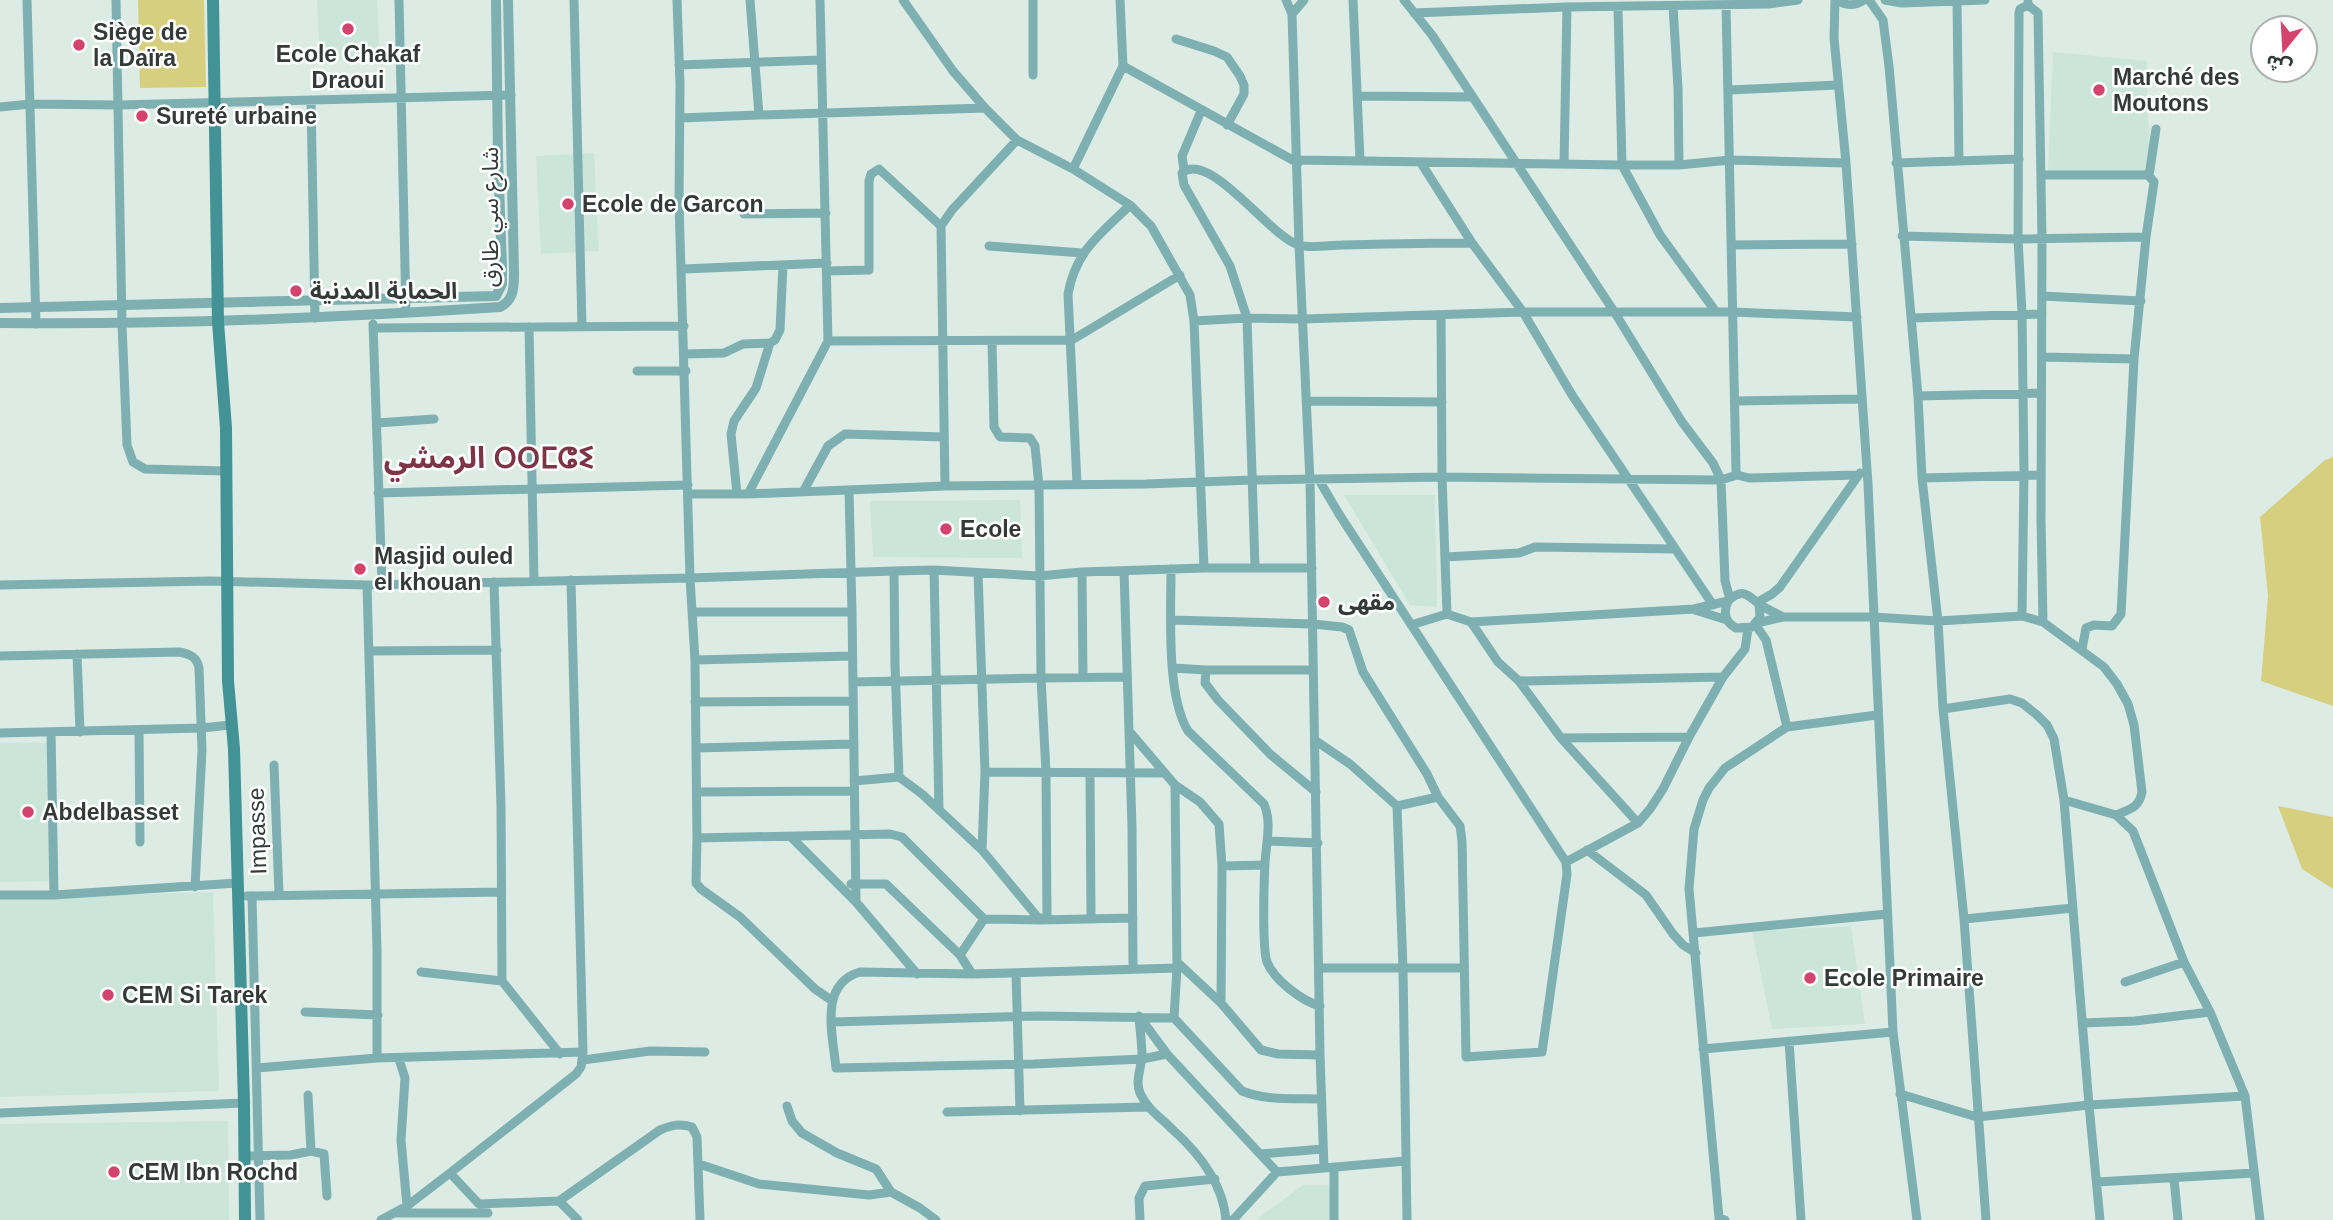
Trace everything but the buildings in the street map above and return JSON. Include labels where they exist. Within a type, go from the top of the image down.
[{"type":"main road","points":[[213,0],[218,322],[227,471],[230,725],[238,890],[245,1220]]},
{"type":"street","points":[[27,0],[36,324]]},
{"type":"street","points":[[116,0],[127,445],[133,462],[145,468],[227,471]]},
{"type":"street","points":[[399,0],[406,313]]},
{"type":"street","name":"شارع سي طارق","points":[[496,0],[502,267],[498,302]]},
{"type":"street","name":"شارع سي طارق","points":[[0,308],[405,299],[507,304],[514,289],[509,0]]},
{"type":"street","points":[[574,0],[582,327]]},
{"type":"street","points":[[677,0],[679,203],[690,578],[695,660],[696,883],[740,917],[771,944],[805,980],[831,1000]]},
{"type":"street","points":[[750,0],[759,114]]},
{"type":"street","points":[[748,494],[828,341],[820,0]]},
{"type":"street","points":[[903,0],[937,51],[985,108],[1017,140],[1073,169],[1130,205],[1152,226],[1180,275],[1190,295],[1194,321],[1204,568]]},
{"type":"street","points":[[1033,0],[1033,75]]},
{"type":"street","points":[[1073,169],[1123,66],[1120,0]]},
{"type":"street","points":[[1286,0],[1292,14],[1299,245],[1307,401],[1315,480],[1312,568],[1321,1098],[1323,1149],[1329,1168],[1334,1220]]},
{"type":"street","points":[[1292,14],[1304,0]]},
{"type":"street","points":[[1353,0],[1360,161]]},
{"type":"street","points":[[1404,0],[1432,35],[1615,313],[1682,422],[1713,463],[1721,480],[1725,581],[1729,600],[1725,614],[1727,620]]},
{"type":"street","points":[[1414,13],[1567,7],[1769,4],[1798,0]]},
{"type":"street","points":[[1864,0],[1854,5],[1836,0],[1834,38],[1846,163],[1862,399],[1893,1032],[1917,1220]]},
{"type":"street","points":[[1869,0],[1878,5],[1885,30],[1918,397],[1922,478],[1938,621],[1943,709],[1964,919],[1986,1220]]},
{"type":"street","points":[[1885,0],[1902,3],[1985,0]]},
{"type":"street","points":[[1956,1],[1959,161]]},
{"type":"street","points":[[2022,616],[2024,474],[2022,313],[2018,239],[2018,13],[2028,3],[2038,13],[2042,239],[2043,622]]},
{"type":"street","points":[[1726,5],[1737,475]]},
{"type":"street","points":[[1674,6],[1679,165]]},
{"type":"street","points":[[1564,164],[1567,7]]},
{"type":"street","points":[[1618,8],[1622,166],[1660,235],[1716,312]]},
{"type":"street","points":[[1176,39],[1227,57],[1240,76],[1244,93],[1227,125]]},
{"type":"street","points":[[679,65],[821,60]]},
{"type":"street","points":[[1123,66],[1298,162],[1622,166],[1679,165],[1730,160],[1846,163]]},
{"type":"street","points":[[1729,90],[1839,85]]},
{"type":"street","points":[[0,107],[30,104],[510,95]]},
{"type":"street","points":[[1357,96],[1473,97]]},
{"type":"street","points":[[311,100],[315,318]]},
{"type":"street","points":[[680,118],[985,108]]},
{"type":"street","points":[[1201,111],[1182,156],[1184,170],[1181,176],[1230,266],[1247,318],[1255,567]]},
{"type":"street","points":[[2082,649],[2086,628],[2094,625],[2112,626],[2121,614],[2134,359],[2154,182],[2149,176],[2155,129]]},
{"type":"street","points":[[945,486],[941,226],[952,210],[1017,140]]},
{"type":"street","points":[[1896,163],[2018,159]]},
{"type":"street","points":[[1421,163],[1472,243],[1523,312],[1572,395],[1713,605]]},
{"type":"street","points":[[1184,170],[1195,167],[1213,175],[1299,245],[1472,243]]},
{"type":"street","points":[[683,269],[783,265],[869,270],[869,181],[872,174],[879,169],[941,226]]},
{"type":"street","points":[[2041,175],[2149,176]]},
{"type":"street","points":[[1077,484],[1068,294],[1074,268],[1082,253],[1130,205]]},
{"type":"street","points":[[744,214],[826,213]]},
{"type":"street","points":[[1902,236],[2018,239],[2146,237]]},
{"type":"street","points":[[1732,245],[1852,244]]},
{"type":"street","points":[[989,246],[1082,253]]},
{"type":"street","points":[[737,494],[731,433],[734,421],[756,388],[770,343],[779,335],[783,265]]},
{"type":"street","points":[[828,341],[1072,340],[1180,275]]},
{"type":"street","points":[[2042,296],[2141,301]]},
{"type":"street","name":"شارع سي طارق","points":[[0,323],[122,324],[315,318],[406,313],[498,302]]},
{"type":"street","points":[[1194,321],[1523,312],[1733,312],[1857,317]]},
{"type":"street","points":[[1911,318],[2042,314]]},
{"type":"street","points":[[372,315],[382,583]]},
{"type":"street","points":[[1441,315],[1442,477],[1447,614]]},
{"type":"street","points":[[373,328],[684,326]]},
{"type":"street","points":[[529,327],[534,581]]},
{"type":"street","points":[[992,341],[994,427],[1000,437],[1030,438],[1035,446],[1039,486],[1041,678],[1046,772],[1045,917]]},
{"type":"street","points":[[685,354],[724,353],[743,344],[770,343]]},
{"type":"street","points":[[2042,357],[2134,359]]},
{"type":"street","points":[[637,371],[686,371]]},
{"type":"street","points":[[1918,397],[2041,393]]},
{"type":"street","points":[[1736,401],[1862,399]]},
{"type":"street","points":[[1307,401],[1443,402]]},
{"type":"street","points":[[377,423],[434,419]]},
{"type":"street","points":[[803,492],[828,446],[845,434],[944,437]]},
{"type":"street","points":[[1758,603],[1780,587],[1857,475],[1866,468]]},
{"type":"street","points":[[378,493],[532,488],[689,489],[748,494],[945,486],[1252,480],[1442,477],[1721,480],[1737,475],[1749,478],[1857,475]]},
{"type":"street","points":[[1922,478],[2041,475]]},
{"type":"street","points":[[1171,620],[1313,624],[1342,626],[1349,630],[1363,672],[1427,774],[1438,797],[1460,826],[1466,1057],[1542,1052],[1567,874],[1566,862],[1315,480]]},
{"type":"street","points":[[849,490],[856,902]]},
{"type":"street","points":[[1445,557],[1519,553],[1535,547],[1675,549]]},
{"type":"street","points":[[0,585],[228,582],[366,585],[690,578],[894,570],[1039,576],[1204,568],[1312,568]]},
{"type":"street","points":[[1171,569],[1174,691],[1181,719],[1188,731],[1264,804],[1268,813],[1265,865],[1267,962],[1293,993],[1320,1006]]},
{"type":"street","points":[[894,570],[899,777]]},
{"type":"street","points":[[934,570],[939,810]]},
{"type":"street","points":[[978,572],[985,772],[982,850]]},
{"type":"street","points":[[1082,572],[1083,677]]},
{"type":"street","points":[[1124,572],[1131,774],[1133,967]]},
{"type":"street","points":[[381,1220],[407,1206],[576,1074],[583,1056],[571,580]]},
{"type":"street","points":[[494,582],[502,981],[560,1054]]},
{"type":"street","points":[[366,585],[377,1058]]},
{"type":"street","points":[[1411,625],[1447,614],[1471,622],[1694,610],[1745,594],[1783,617]]},
{"type":"street","points":[[1566,862],[1638,823],[1663,789],[1723,677],[1745,649],[1753,625],[1760,617],[1758,603]]},
{"type":"street","points":[[1694,610],[1727,620],[1736,628],[1783,617],[1873,617],[1938,621],[2022,616],[2043,622],[2104,667],[2128,704],[2134,725],[2141,799],[2136,807],[2116,815]]},
{"type":"street","points":[[692,612],[852,612]]},
{"type":"street","points":[[1471,622],[1498,662],[1519,681],[1561,738],[1638,823]]},
{"type":"street","points":[[1753,625],[1766,640],[1787,727]]},
{"type":"street","points":[[369,651],[497,650]]},
{"type":"street","points":[[0,656],[159,652],[190,654],[198,663],[202,728],[195,887]]},
{"type":"street","points":[[77,654],[80,732]]},
{"type":"street","points":[[695,660],[852,656]]},
{"type":"street","points":[[1173,668],[1313,670]]},
{"type":"street","points":[[1206,670],[1205,683],[1218,700],[1287,771],[1316,792]]},
{"type":"street","points":[[853,682],[1127,677]]},
{"type":"street","points":[[1519,681],[1723,677]]},
{"type":"street","points":[[1943,709],[2010,699],[2022,703],[2047,724],[2054,739],[2064,800],[2100,1220]]},
{"type":"street","points":[[695,702],[853,701]]},
{"type":"street","points":[[1725,1220],[1719,1218],[1689,888],[1694,829],[1709,788],[1725,768],[1787,727],[1877,715]]},
{"type":"street","points":[[0,733],[230,725]]},
{"type":"street","points":[[139,730],[140,842]]},
{"type":"street","points":[[1128,730],[1164,774],[1200,802],[1219,824],[1222,866],[1221,1003]]},
{"type":"street","points":[[51,732],[54,895]]},
{"type":"street","points":[[1561,738],[1689,737]]},
{"type":"street","points":[[1316,741],[1343,758],[1397,806],[1403,968],[1406,1220]]},
{"type":"street","points":[[696,748],[854,744]]},
{"type":"street","name":"Impasse","points":[[274,765],[279,894]]},
{"type":"street","points":[[985,772],[1164,774]]},
{"type":"street","points":[[1090,773],[1091,917]]},
{"type":"street","points":[[696,792],[854,786],[899,777],[922,794],[982,850],[1045,917]]},
{"type":"street","points":[[1174,1018],[1177,965],[1175,785]]},
{"type":"street","points":[[1397,806],[1438,797]]},
{"type":"street","points":[[2064,800],[2116,815],[2133,831],[2184,962],[2210,1012],[2245,1096],[2260,1220]]},
{"type":"street","points":[[697,838],[890,834],[902,837],[985,919],[1133,918]]},
{"type":"street","points":[[792,838],[856,902],[917,974]]},
{"type":"street","points":[[1267,841],[1318,843]]},
{"type":"street","points":[[1587,850],[1646,895],[1673,934],[1696,953]]},
{"type":"street","points":[[1222,866],[1265,865]]},
{"type":"street","points":[[838,884],[886,884],[960,955],[972,974]]},
{"type":"street","points":[[0,895],[54,895],[195,887],[238,890],[252,895],[501,892]]},
{"type":"street","points":[[252,895],[260,1220]]},
{"type":"street","points":[[1964,919],[2073,908]]},
{"type":"street","points":[[1694,933],[1887,915]]},
{"type":"street","points":[[960,955],[985,919]]},
{"type":"street","points":[[2125,982],[2184,962]]},
{"type":"street","points":[[1167,1054],[1142,1059],[836,1069],[831,1000],[839,985],[852,974],[860,972],[972,974],[1177,965],[1221,1003],[1261,1050],[1273,1054],[1320,1055]]},
{"type":"street","points":[[1319,968],[1464,968]]},
{"type":"street","points":[[421,972],[502,981]]},
{"type":"street","points":[[1016,973],[1020,1111]]},
{"type":"street","points":[[305,1012],[378,1015]]},
{"type":"street","points":[[2082,1023],[2135,1021],[2210,1012]]},
{"type":"street","points":[[1139,1016],[1167,1054],[1277,1172]]},
{"type":"street","points":[[1139,1016],[1142,1059],[1138,1085],[1147,1107],[1174,1131],[1215,1179],[1222,1195],[1226,1220]]},
{"type":"street","points":[[832,1022],[1017,1017],[1174,1018],[1241,1091],[1272,1098],[1321,1098]]},
{"type":"street","points":[[1703,1049],[1893,1032]]},
{"type":"street","points":[[1789,1041],[1801,1220]]},
{"type":"street","points":[[257,1068],[377,1058],[705,1052]]},
{"type":"street","points":[[399,1059],[405,1078],[401,1140],[407,1206]]},
{"type":"street","points":[[1900,1094],[1978,1117],[2089,1105],[2245,1096]]},
{"type":"street","points":[[308,1095],[311,1152]]},
{"type":"street","points":[[0,1113],[244,1103]]},
{"type":"street","points":[[787,1105],[792,1121],[802,1133],[837,1153],[876,1169],[891,1192],[936,1220]]},
{"type":"street","points":[[947,1112],[1147,1107]]},
{"type":"street","points":[[479,1204],[559,1200],[660,1130],[684,1124],[692,1127],[697,1137],[699,1220]]},
{"type":"street","points":[[1261,1154],[1323,1149]]},
{"type":"street","points":[[244,1156],[311,1152],[324,1154],[327,1196]]},
{"type":"street","points":[[1233,1220],[1277,1172],[1406,1161]]},
{"type":"street","points":[[699,1164],[759,1184],[869,1195],[891,1192]]},
{"type":"street","points":[[450,1173],[488,1217]]},
{"type":"street","points":[[2097,1182],[2254,1173]]},
{"type":"street","points":[[1140,1220],[1139,1198],[1145,1186],[1215,1179]]},
{"type":"street","points":[[2174,1179],[2178,1220]]},
{"type":"street","points":[[559,1200],[578,1220]]},
{"type":"street","points":[[394,1213],[488,1217]]},
{"type":"shaded area","points":[[138,0],[204,0],[206,87],[140,88]]},
{"type":"shaded area","name":"Ecole Chakaf Draoui","points":[[317,0],[377,0],[380,58],[320,61]]},
{"type":"shaded area","name":"Marché des Moutons","points":[[2053,52],[2147,61],[2148,120],[2154,172],[2048,171]]},
{"type":"shaded area","name":"Ecole de Garcon","points":[[594,153],[599,251],[541,254],[536,156]]},
{"type":"shaded area","points":[[2333,457],[2333,706],[2261,681],[2268,596],[2260,517],[2325,460]]},
{"type":"shaded area","points":[[1344,495],[1435,495],[1437,607],[1410,605]]},
{"type":"shaded area","name":"Ecole","points":[[1020,500],[1022,558],[873,557],[870,501]]},
{"type":"shaded area","name":"Abdelbasset","points":[[56,742],[57,881],[0,882],[0,743]]},
{"type":"shaded area","points":[[2278,806],[2333,817],[2333,889],[2302,869]]},
{"type":"shaded area","name":"CEM Si Tarek","points":[[213,892],[219,1091],[0,1097],[0,898]]},
{"type":"shaded area","name":"Ecole Primaire","points":[[1851,926],[1865,1024],[1772,1029],[1752,931]]},
{"type":"shaded area","name":"CEM Ibn Rochd","points":[[228,1121],[229,1220],[0,1220],[0,1124]]},
{"type":"shaded area","points":[[1303,1185],[1330,1185],[1330,1220],[1256,1220]]},
{"type":"place","name":"Ecole Chakaf Draoui","points":[[348,29]]},
{"type":"place","name":"Siège de la Daïra","points":[[79,45]]},
{"type":"place","name":"Marché des Moutons","points":[[2099,90]]},
{"type":"place","name":"Sureté urbaine","points":[[142,116]]},
{"type":"place","name":"Ecole de Garcon","points":[[568,204]]},
{"type":"place","name":"الحماية المدنية","points":[[296,291]]},
{"type":"place","name":"Ecole","points":[[946,529]]},
{"type":"place","name":"Masjid ouled el khouan","points":[[360,569]]},
{"type":"place","name":"مقهى","points":[[1324,602]]},
{"type":"place","name":"Abdelbasset","points":[[28,812]]},
{"type":"place","name":"Ecole Primaire","points":[[1810,978]]},
{"type":"place","name":"CEM Si Tarek","points":[[108,995]]},
{"type":"place","name":"CEM Ibn Rochd","points":[[114,1172]]},
{"type":"district","name":"الرمشي ⵔⵔⵎⵛⵉ","points":[[489,458]]}]
